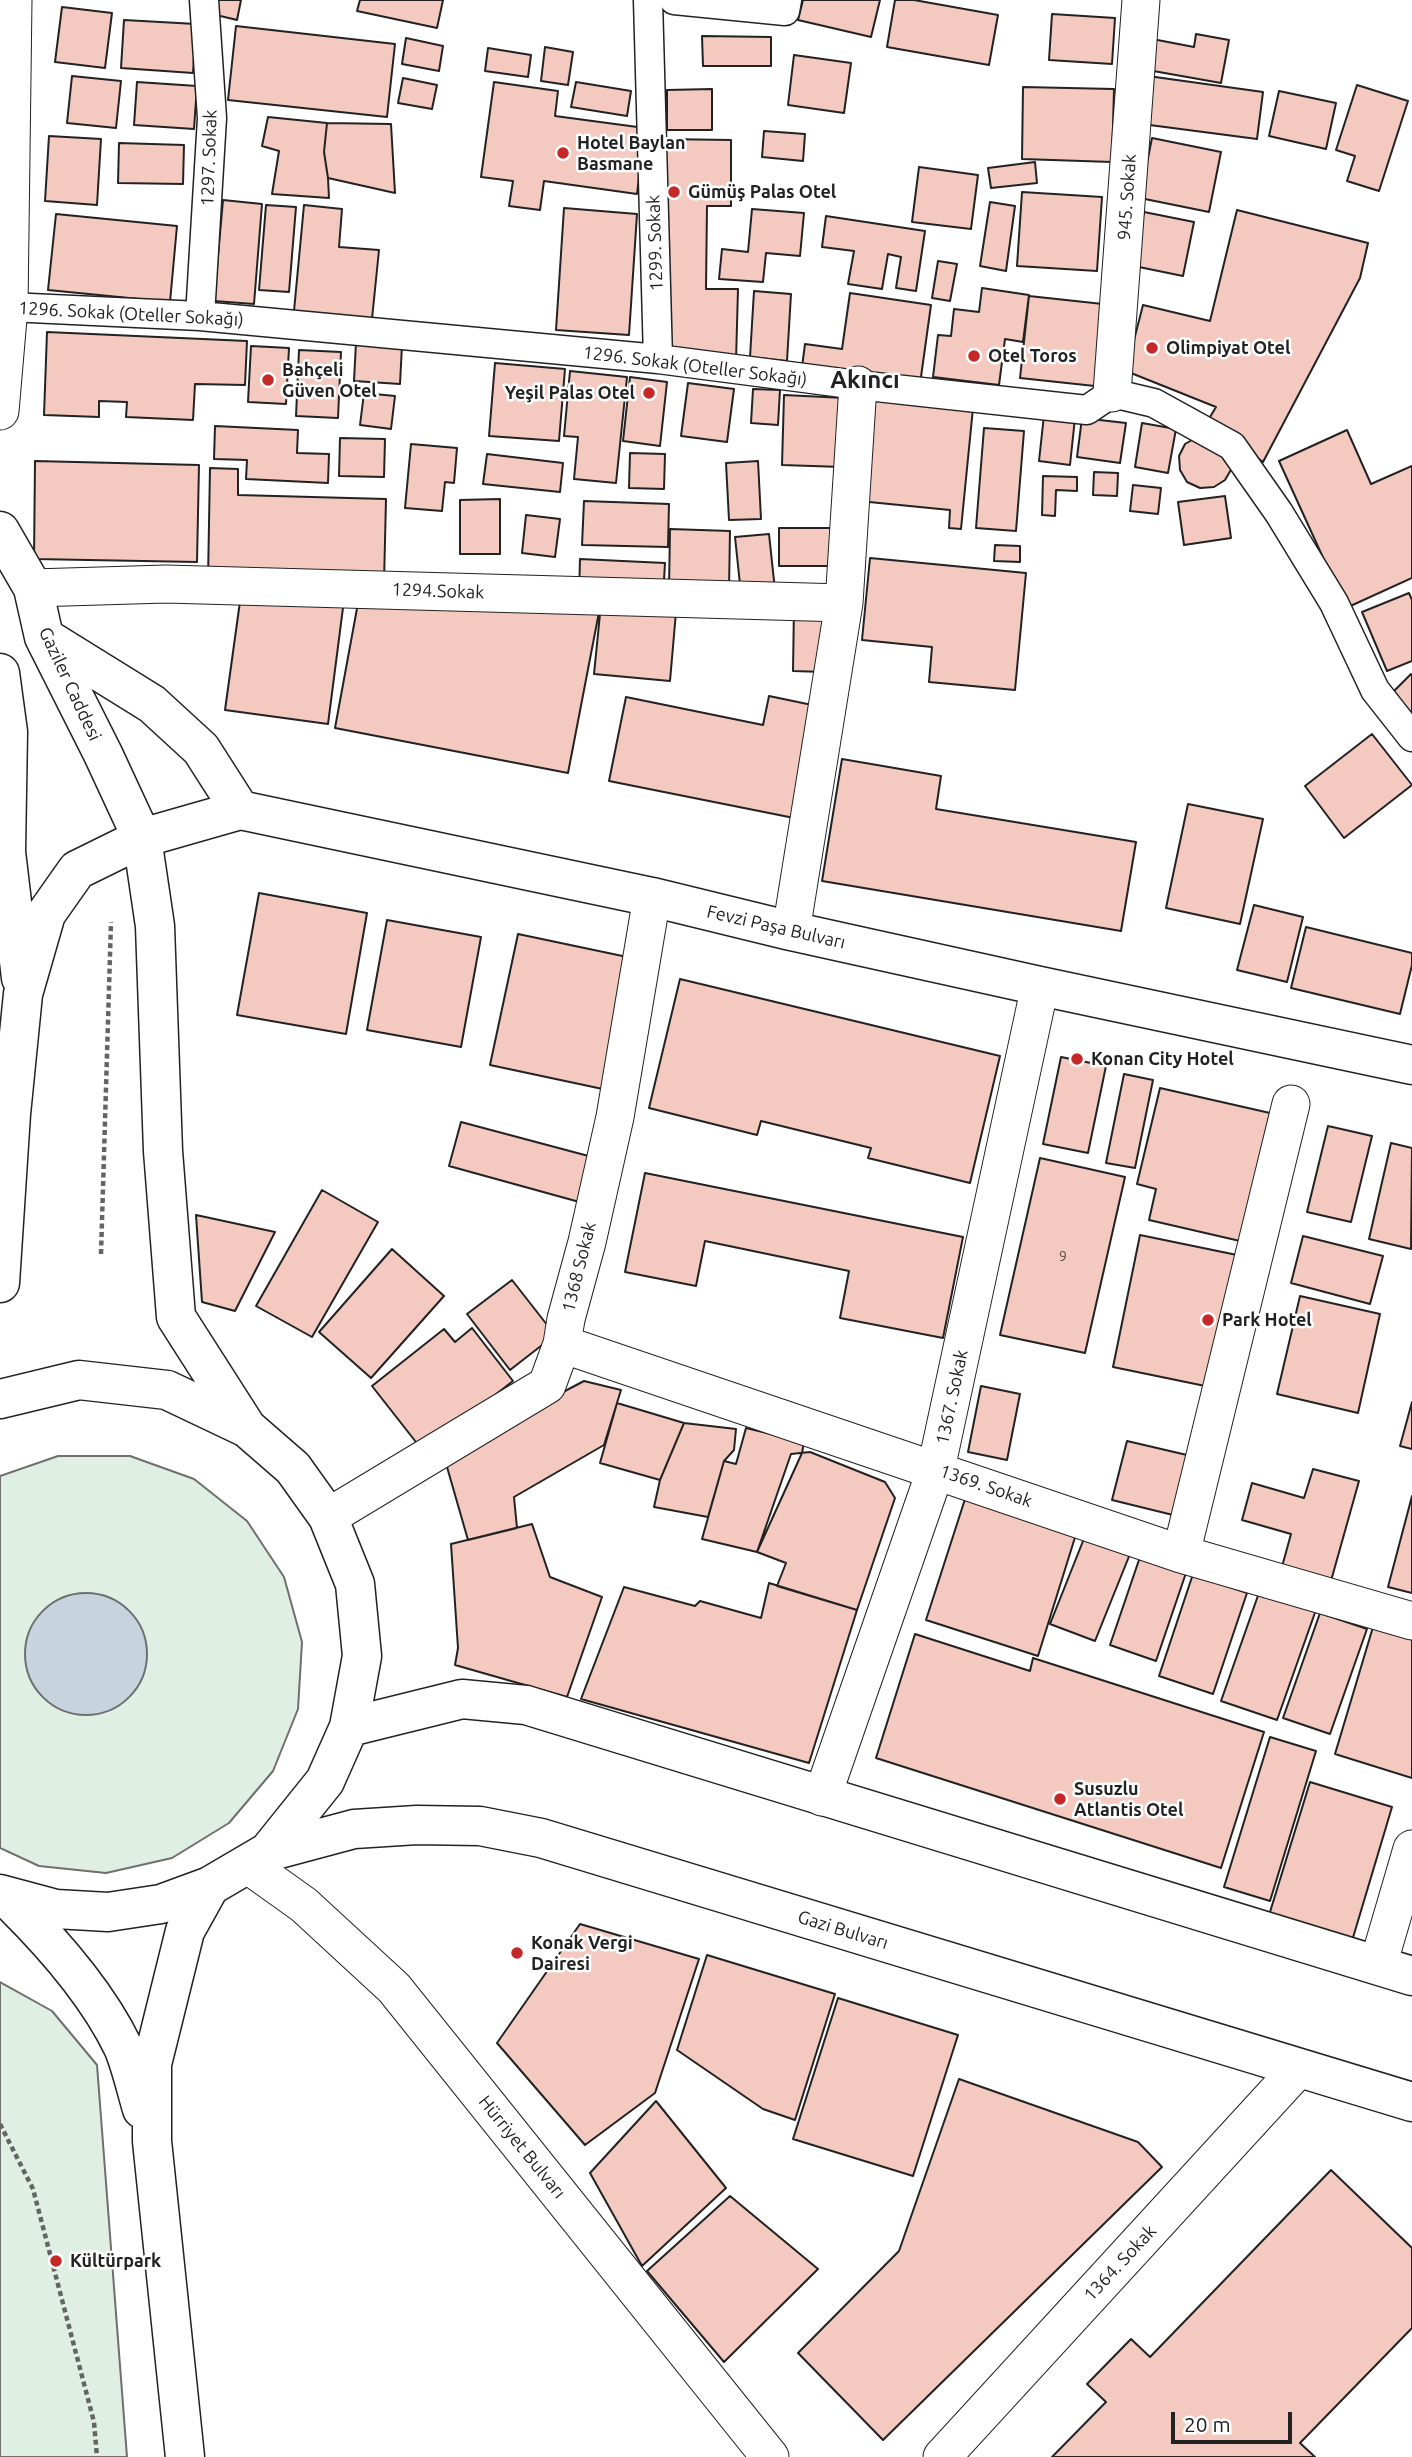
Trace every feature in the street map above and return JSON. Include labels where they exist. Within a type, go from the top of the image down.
[{"type":"main road","name":"Gaziler Caddesi","points":[[0,531],[33,588],[44,637],[142,838],[155,926],[163,1151],[176,1317],[247,1427]]},
{"type":"main road","points":[[44,637],[152,704],[201,749],[240,810]]},
{"type":"main road","points":[[0,673],[8,732],[6,852],[23,994],[5,1114],[0,1283]]},
{"type":"main road","name":"Fevzi Paşa Bulvarı","points":[[23,994],[46,914],[77,870],[142,838],[240,810],[652,897],[791,931],[1412,1065]]},
{"type":"main road","points":[[0,1399],[79,1380],[167,1390],[247,1427],[293,1468],[328,1517],[355,1584],[362,1656],[349,1727],[326,1781],[258,1858],[210,1886],[160,1904],[108,1912],[56,1909],[3,1895]]},
{"type":"main road","points":[[349,1727],[462,1699],[526,1705],[1395,1970]]},
{"type":"main road","name":"Gazi Bulvarı","points":[[258,1858],[354,1829],[416,1825],[480,1826],[541,1838],[1412,2102]]},
{"type":"main road","points":[[185,2457],[152,2141],[152,2064],[185,1931],[210,1886]]},
{"type":"main road","points":[[3,1895],[44,1934],[88,1991],[123,2048],[152,2141]]},
{"type":"street","points":[[0,411],[9,307],[13,0]]},
{"type":"street","name":"1297. Sokak","points":[[200,316],[212,118],[204,0]]},
{"type":"street","name":"1299. Sokak","points":[[648,0],[658,359]]},
{"type":"street","points":[[674,0],[785,11],[787,0]]},
{"type":"street","name":"945. Sokak","points":[[1112,393],[1141,0]]},
{"type":"street","name":"1296. Sokak (Oteller Sokağı)","points":[[9,307],[200,316],[658,359],[858,385],[1087,410],[1112,393]]},
{"type":"street","points":[[791,931],[844,603],[858,385]]},
{"type":"street","points":[[1112,393],[1154,403],[1232,446],[1279,513],[1334,603],[1375,690],[1412,737]]},
{"type":"street","name":"1294.Sokak","points":[[33,588],[166,584],[844,603]]},
{"type":"street","name":"1368 Sokak","points":[[328,1517],[547,1385],[562,1343],[615,1118],[652,897]]},
{"type":"street","name":"1367. Sokak","points":[[822,1797],[936,1469],[1040,986]]},
{"type":"street","points":[[1181,1554],[1291,1104]]},
{"type":"street","name":"1369. Sokak","points":[[562,1343],[1181,1554],[1412,1621]]},
{"type":"street","points":[[1395,1970],[1412,1849]]},
{"type":"street","name":"Hürriyet Bulvarı","points":[[258,1858],[304,1905],[394,1988],[770,2457]]},
{"type":"street","name":"1364. Sokak","points":[[942,2457],[1298,2069]]},
{"type":"path","points":[[101,1254],[111,919]]},
{"type":"path","points":[[0,2124],[33,2189],[94,2422],[97,2457]]},
{"type":"green space","points":[[58,1456],[130,1456],[194,1479],[247,1521],[284,1577],[302,1642],[298,1709],[273,1771],[229,1823],[172,1858],[106,1873],[39,1866],[0,1848],[0,1476]]},
{"type":"green space","name":"Kültürpark","points":[[0,1982],[52,2011],[97,2065],[127,2457],[0,2457]]},
{"type":"shaded area","points":[[86,1593],[109,1598],[129,1611],[142,1631],[147,1654],[142,1677],[129,1697],[109,1710],[86,1715],[63,1710],[43,1697],[30,1677],[25,1654],[30,1631],[43,1611],[63,1598]]},
{"type":"building","points":[[215,0],[241,0],[237,20],[212,14]]},
{"type":"building","points":[[360,0],[443,0],[437,28],[357,11]]},
{"type":"building","points":[[803,0],[880,0],[871,37],[798,20]]},
{"type":"building","points":[[895,0],[914,0],[998,15],[989,65],[887,47]]},
{"type":"building","points":[[62,7],[112,13],[105,68],[55,62]]},
{"type":"building","points":[[1052,14],[1115,18],[1112,64],[1049,60]]},
{"type":"building","points":[[124,20],[196,24],[193,73],[121,68]]},
{"type":"building","points":[[236,26],[395,44],[387,117],[228,100]]},
{"type":"building","points":[[1196,34],[1229,40],[1221,83],[1142,69],[1147,38],[1194,47]]},
{"type":"building","points":[[702,36],[771,37],[771,66],[703,66]]},
{"type":"building","points":[[406,38],[443,46],[439,71],[402,64]]},
{"type":"building","points":[[545,47],[573,52],[568,85],[541,81]]},
{"type":"building","points":[[488,48],[531,55],[528,77],[485,71]]},
{"type":"building","points":[[794,55],[851,63],[844,113],[788,105]]},
{"type":"building","points":[[72,76],[121,81],[116,128],[67,123]]},
{"type":"building","points":[[1148,76],[1263,92],[1257,139],[1142,124]]},
{"type":"building","points":[[403,78],[437,85],[432,109],[398,103]]},
{"type":"building","points":[[137,82],[197,86],[194,129],[134,125]]},
{"type":"building","name":"Hotel Baylan Basmane","points":[[494,82],[558,91],[555,116],[645,128],[637,194],[544,181],[540,210],[509,206],[513,181],[481,177]]},
{"type":"building","points":[[576,82],[631,91],[627,116],[571,107]]},
{"type":"building","points":[[1357,85],[1408,101],[1379,191],[1347,181],[1355,156],[1336,150]]},
{"type":"building","points":[[1023,87],[1114,89],[1112,162],[1022,159]]},
{"type":"building","points":[[712,89],[712,130],[667,130],[667,90]]},
{"type":"building","points":[[1279,91],[1336,103],[1326,149],[1269,136]]},
{"type":"building","points":[[268,117],[327,123],[324,152],[329,198],[272,194],[279,151],[262,146]]},
{"type":"building","points":[[327,123],[391,124],[395,193],[328,178],[324,152]]},
{"type":"building","points":[[764,131],[805,134],[803,161],[762,157]]},
{"type":"building","points":[[49,136],[101,139],[97,205],[45,201]]},
{"type":"building","points":[[1152,138],[1221,152],[1209,212],[1140,198]]},
{"type":"building","points":[[663,139],[731,140],[731,206],[707,206],[706,289],[738,289],[736,361],[668,355]]},
{"type":"building","points":[[119,143],[184,145],[183,184],[118,183]]},
{"type":"building","points":[[1035,162],[1037,183],[991,188],[988,168]]},
{"type":"building","points":[[919,167],[978,175],[971,229],[912,222]]},
{"type":"building","points":[[1022,192],[1102,197],[1097,271],[1017,266]]},
{"type":"building","points":[[223,200],[262,204],[254,304],[214,301]]},
{"type":"building","points":[[990,202],[1015,206],[1006,271],[980,266]]},
{"type":"building","points":[[266,205],[296,207],[289,292],[259,290]]},
{"type":"building","points":[[304,205],[342,209],[339,247],[379,250],[372,319],[294,311]]},
{"type":"building","points":[[564,208],[637,214],[629,335],[556,330]]},
{"type":"building","points":[[752,209],[804,213],[800,256],[766,253],[763,282],[719,279],[722,249],[748,252]]},
{"type":"building","points":[[1237,210],[1368,243],[1360,278],[1263,462],[1207,422],[1216,407],[1126,371],[1143,305],[1210,321]]},
{"type":"building","points":[[1144,212],[1194,222],[1183,276],[1134,266]]},
{"type":"building","points":[[56,214],[177,226],[170,302],[48,290]]},
{"type":"building","points":[[826,216],[925,231],[916,291],[896,288],[901,257],[888,254],[882,289],[848,284],[854,251],[822,247]]},
{"type":"building","points":[[938,261],[957,264],[950,301],[932,298]]},
{"type":"building","points":[[982,288],[1029,295],[1023,342],[1005,339],[999,385],[933,377],[938,335],[951,336],[954,309],[979,312]]},
{"type":"building","points":[[754,291],[791,294],[787,361],[750,357]]},
{"type":"building","points":[[850,293],[931,305],[920,384],[802,367],[805,344],[842,349]]},
{"type":"building","points":[[1029,296],[1112,305],[1104,387],[1020,378]]},
{"type":"building","points":[[47,332],[247,341],[245,385],[195,384],[193,420],[126,417],[127,402],[99,401],[99,417],[44,415]]},
{"type":"building","points":[[356,342],[402,345],[400,384],[354,381]]},
{"type":"building","points":[[251,346],[289,348],[286,404],[248,402]]},
{"type":"building","points":[[299,350],[341,352],[338,418],[296,416]]},
{"type":"building","points":[[495,363],[565,369],[559,441],[489,436]]},
{"type":"building","points":[[570,371],[627,377],[616,483],[574,479],[578,437],[564,436]]},
{"type":"building","points":[[630,377],[667,382],[660,446],[623,441]]},
{"type":"building","points":[[688,383],[734,389],[727,442],[681,436]]},
{"type":"building","points":[[753,389],[780,390],[778,425],[751,423]]},
{"type":"building","points":[[364,393],[395,396],[391,429],[360,425]]},
{"type":"building","points":[[784,395],[845,398],[842,467],[782,465]]},
{"type":"building","points":[[870,398],[973,408],[961,529],[949,528],[950,510],[859,501]]},
{"type":"building","points":[[1044,415],[1075,418],[1070,465],[1039,461]]},
{"type":"building","points":[[1082,418],[1126,423],[1120,463],[1077,457]]},
{"type":"building","points":[[1142,423],[1176,429],[1168,473],[1135,467]]},
{"type":"building","points":[[215,426],[298,430],[297,453],[329,454],[328,483],[246,479],[247,460],[214,459]]},
{"type":"building","points":[[984,428],[1024,431],[1016,531],[976,528]]},
{"type":"building","points":[[1347,430],[1371,484],[1412,466],[1412,578],[1346,608],[1279,461]]},
{"type":"building","points":[[1197,437],[1231,454],[1232,468],[1225,480],[1214,487],[1200,488],[1187,482],[1180,470],[1179,456],[1185,444]]},
{"type":"building","points":[[340,438],[385,439],[384,477],[339,476]]},
{"type":"building","points":[[411,444],[457,448],[454,483],[445,482],[442,511],[405,508]]},
{"type":"building","points":[[630,453],[665,454],[664,489],[629,488]]},
{"type":"building","points":[[487,454],[563,463],[560,492],[483,484]]},
{"type":"building","points":[[35,461],[199,465],[197,562],[34,559]]},
{"type":"building","points":[[758,461],[761,519],[729,520],[726,463]]},
{"type":"building","points":[[210,468],[238,469],[238,495],[386,499],[384,583],[208,579]]},
{"type":"building","points":[[1094,472],[1118,473],[1117,496],[1093,495]]},
{"type":"building","points":[[1043,476],[1077,477],[1077,491],[1056,490],[1055,516],[1042,515]]},
{"type":"building","points":[[1133,485],[1161,488],[1158,514],[1130,511]]},
{"type":"building","points":[[1225,496],[1231,538],[1184,545],[1178,502]]},
{"type":"building","points":[[500,499],[500,554],[460,554],[460,500]]},
{"type":"building","points":[[584,501],[669,504],[668,547],[582,545]]},
{"type":"building","points":[[526,515],[560,519],[555,557],[522,553]]},
{"type":"building","points":[[779,528],[840,528],[840,566],[779,566]]},
{"type":"building","points":[[670,529],[730,531],[729,590],[669,588]]},
{"type":"building","points":[[769,534],[775,590],[741,594],[735,537]]},
{"type":"building","points":[[995,545],[1020,546],[1020,562],[994,561]]},
{"type":"building","points":[[870,558],[1026,573],[1015,690],[929,682],[932,647],[862,640]]},
{"type":"building","points":[[580,559],[665,563],[663,597],[579,594]]},
{"type":"building","points":[[242,587],[344,600],[328,724],[225,710]]},
{"type":"building","points":[[1409,593],[1412,600],[1412,661],[1387,671],[1362,612]]},
{"type":"building","points":[[358,603],[600,607],[568,773],[335,728]]},
{"type":"building","points":[[601,604],[676,612],[670,681],[594,674]]},
{"type":"building","points":[[794,605],[825,606],[824,672],[793,671]]},
{"type":"building","points":[[1412,675],[1412,720],[1389,696]]},
{"type":"building","points":[[769,696],[817,706],[794,818],[609,781],[626,697],[763,725]]},
{"type":"building","points":[[1372,734],[1412,785],[1344,838],[1305,786]]},
{"type":"building","points":[[842,759],[941,776],[936,809],[1136,842],[1121,931],[822,881]]},
{"type":"building","points":[[1188,804],[1263,819],[1240,924],[1166,908]]},
{"type":"building","points":[[259,893],[367,913],[346,1034],[237,1015]]},
{"type":"building","points":[[1254,905],[1303,917],[1287,982],[1237,970]]},
{"type":"building","points":[[387,920],[481,937],[461,1047],[367,1030]]},
{"type":"building","points":[[1306,927],[1412,953],[1412,965],[1400,1014],[1291,988]]},
{"type":"building","points":[[518,934],[632,958],[612,1091],[490,1065]]},
{"type":"building","points":[[680,979],[1000,1056],[970,1183],[868,1158],[871,1148],[761,1121],[757,1135],[649,1108]]},
{"type":"building","points":[[1061,1057],[1106,1066],[1088,1153],[1043,1144]]},
{"type":"building","points":[[1124,1074],[1153,1080],[1135,1168],[1106,1163]]},
{"type":"building","points":[[1160,1088],[1270,1113],[1240,1241],[1149,1220],[1156,1189],[1137,1184]]},
{"type":"building","points":[[461,1122],[596,1158],[583,1203],[449,1166]]},
{"type":"building","points":[[1328,1126],[1372,1136],[1351,1222],[1307,1212]]},
{"type":"building","points":[[1391,1143],[1412,1148],[1411,1249],[1369,1239]]},
{"type":"building","points":[[1040,1158],[1125,1177],[1085,1353],[1000,1335]]},
{"type":"building","points":[[645,1173],[963,1237],[943,1338],[840,1318],[849,1271],[705,1241],[696,1286],[625,1272]]},
{"type":"building","points":[[322,1190],[378,1222],[312,1337],[256,1306]]},
{"type":"building","points":[[196,1215],[275,1232],[235,1311],[202,1302]]},
{"type":"building","points":[[1140,1235],[1237,1255],[1210,1387],[1113,1367]]},
{"type":"building","points":[[1303,1236],[1383,1256],[1370,1304],[1291,1283]]},
{"type":"building","points":[[392,1249],[444,1296],[371,1378],[319,1332]]},
{"type":"building","points":[[512,1280],[555,1335],[510,1370],[467,1314]]},
{"type":"building","points":[[1300,1296],[1380,1314],[1358,1413],[1277,1394]]},
{"type":"building","points":[[472,1328],[513,1381],[423,1451],[372,1386],[444,1329],[455,1342]]},
{"type":"building","points":[[584,1381],[621,1390],[604,1445],[514,1497],[517,1528],[468,1540],[445,1460],[510,1420]]},
{"type":"building","points":[[981,1386],[1020,1394],[1007,1460],[968,1452]]},
{"type":"building","points":[[1412,1402],[1412,1449],[1400,1446]]},
{"type":"building","points":[[617,1403],[684,1423],[660,1480],[600,1463]]},
{"type":"building","points":[[684,1423],[736,1429],[734,1450],[724,1461],[708,1517],[654,1507],[660,1480]]},
{"type":"building","points":[[746,1428],[804,1442],[802,1453],[757,1552],[702,1539],[724,1461],[736,1464]]},
{"type":"building","points":[[1127,1441],[1187,1455],[1173,1515],[1112,1500]]},
{"type":"building","points":[[810,1452],[885,1482],[895,1498],[857,1610],[777,1586],[786,1563],[757,1552],[791,1454]]},
{"type":"building","points":[[1313,1469],[1359,1481],[1329,1588],[1280,1574],[1291,1534],[1242,1520],[1252,1483],[1304,1498]]},
{"type":"building","points":[[966,1496],[1077,1531],[1038,1656],[926,1620]]},
{"type":"building","points":[[1412,1496],[1412,1593],[1388,1587]]},
{"type":"building","points":[[532,1524],[550,1577],[602,1597],[567,1697],[455,1665],[458,1648],[451,1544]]},
{"type":"building","points":[[1087,1531],[1132,1549],[1095,1641],[1050,1624]]},
{"type":"building","points":[[1141,1554],[1187,1570],[1156,1661],[1110,1645]]},
{"type":"building","points":[[1193,1574],[1247,1593],[1213,1694],[1159,1676]]},
{"type":"building","points":[[769,1583],[857,1610],[809,1763],[581,1699],[624,1587],[695,1606],[700,1601],[761,1618]]},
{"type":"building","points":[[1261,1587],[1317,1607],[1277,1720],[1221,1701]]},
{"type":"building","points":[[1320,1613],[1367,1629],[1330,1734],[1283,1718]]},
{"type":"building","points":[[1373,1627],[1412,1638],[1412,1778],[1335,1754]]},
{"type":"building","points":[[915,1634],[1030,1671],[1033,1658],[1264,1732],[1221,1868],[876,1758]]},
{"type":"building","points":[[1270,1737],[1316,1751],[1270,1901],[1224,1887]]},
{"type":"building","points":[[1310,1782],[1392,1807],[1349,1951],[1266,1925]]},
{"type":"building","points":[[580,1924],[699,1959],[655,2093],[585,2145],[497,2043]]},
{"type":"building","points":[[707,1955],[835,1994],[795,2120],[763,2109],[677,2050]]},
{"type":"building","points":[[838,1998],[958,2035],[913,2176],[793,2139]]},
{"type":"building","points":[[959,2079],[1138,2142],[1162,2167],[883,2440],[798,2353],[899,2251]]},
{"type":"building","points":[[656,2101],[726,2188],[642,2266],[590,2173]]},
{"type":"building","points":[[1331,2170],[1412,2248],[1412,2328],[1300,2443],[1315,2457],[1052,2457],[1106,2402],[1087,2384],[1131,2339],[1150,2357]]},
{"type":"building","points":[[730,2196],[818,2269],[724,2362],[647,2271]]},
{"type":"place","name":"Hotel Baylan Basmane","points":[[563,153]]},
{"type":"place","name":"Gümüş Palas Otel","points":[[674,192]]},
{"type":"place","name":"Olimpiyat Otel","points":[[1152,348]]},
{"type":"place","name":"Otel Toros","points":[[974,356]]},
{"type":"place","name":"Bahçeli Güven Otel","points":[[268,380]]},
{"type":"place","name":"Yeşil Palas Otel","points":[[649,393]]},
{"type":"place","name":"Konan City Hotel","points":[[1077,1059]]},
{"type":"place","name":"Park Hotel","points":[[1208,1320]]},
{"type":"place","name":"Susuzlu Atlantis Otel","points":[[1060,1799]]},
{"type":"place","name":"Konak Vergi Dairesi","points":[[517,1953]]},
{"type":"place","name":"Kültürpark","points":[[56,2261]]},
{"type":"district","name":"Akıncı","points":[[865,380]]}]
